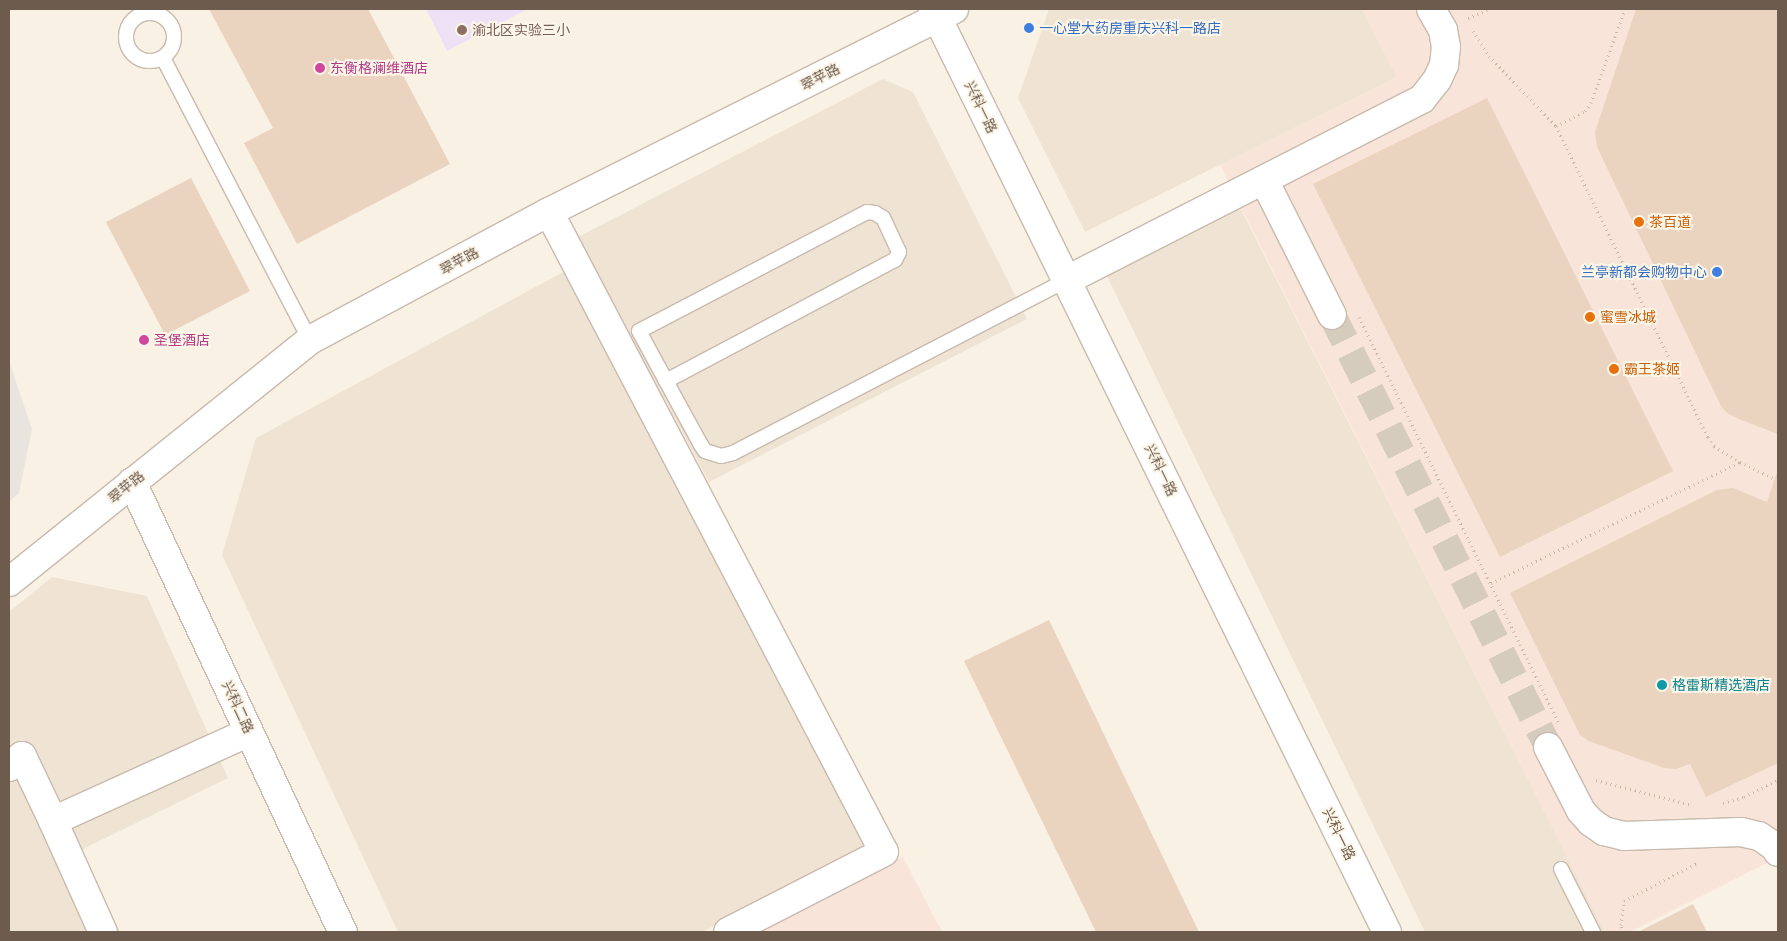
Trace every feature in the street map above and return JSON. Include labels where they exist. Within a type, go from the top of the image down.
[{"type":"street","points":[[1067,280],[1422,99],[1437,80],[1444,65],[1446,48],[1443,30],[1431,9]]},
{"type":"street","name":"翠苹路","points":[[9,582],[310,340],[549,212],[941,12]]},
{"type":"street","name":"兴科一路","points":[[941,12],[1067,280],[1387,932]]},
{"type":"street","points":[[1264,180],[1344,312]]},
{"type":"street","points":[[549,212],[884,852],[728,932]]},
{"type":"street","name":"兴科二路","points":[[132,482],[343,932]]},
{"type":"street","points":[[53,821],[249,732]]},
{"type":"street","points":[[1548,747],[1581,811],[1591,822],[1604,831],[1624,836],[1741,832],[1759,836],[1774,846],[1778,852]]},
{"type":"street","points":[[9,767],[22,756],[103,932]]},
{"type":"lane","points":[[144,11],[164,16],[174,29],[174,45],[163,58],[147,61],[140,59],[128,48],[126,40],[129,25],[134,18],[144,11]]},
{"type":"lane","points":[[163,58],[310,340]]},
{"type":"lane","points":[[666,382],[895,260],[899,252],[883,218],[875,213],[867,212],[639,331],[666,382],[701,445],[713,455],[721,456],[733,453],[1067,280]]},
{"type":"lane","points":[[1561,869],[1593,932]]},
{"type":"path","points":[[1556,126],[1585,111],[1592,103],[1624,9]]},
{"type":"path","points":[[1463,14],[1488,56],[1556,126],[1714,446],[1740,462],[1773,478]]},
{"type":"path","points":[[1344,312],[1491,583],[1559,723]]},
{"type":"path","points":[[1491,583],[1740,462]]},
{"type":"path","points":[[1588,776],[1697,806]]},
{"type":"path","points":[[1721,804],[1744,797],[1778,780]]},
{"type":"path","points":[[1624,932],[1621,925],[1624,901],[1698,862]]},
{"type":"shaded area","name":"渝北区实验三小","points":[[426,9],[528,9],[447,51]]},
{"type":"shaded area","points":[[1049,9],[1362,9],[1397,77],[1085,232],[1018,98]]},
{"type":"shaded area","name":"兰亭新都会购物中心","points":[[1362,9],[1778,9],[1778,862],[1767,863],[1630,932],[1605,932],[1220,165],[1397,77]]},
{"type":"shaded area","points":[[883,79],[913,92],[1027,319],[709,482],[578,237]]},
{"type":"shaded area","points":[[1240,207],[1605,932],[1425,932],[1106,274]]},
{"type":"shaded area","points":[[567,270],[868,848],[702,932],[398,932],[222,555],[256,438]]},
{"type":"shaded area","points":[[9,361],[32,429],[19,493],[9,502]]},
{"type":"shaded area","points":[[52,577],[147,596],[228,778],[81,850],[119,932],[9,932],[9,612]]},
{"type":"shaded area","points":[[903,857],[942,932],[755,932]]},
{"type":"building","name":"东衡格澜维酒店","points":[[209,9],[368,9],[450,164],[297,244],[244,143],[273,128]]},
{"type":"building","name":"兰亭新都会购物中心","points":[[1636,9],[1778,9],[1778,434],[1739,419],[1727,413],[1721,406],[1597,147],[1595,132]]},
{"type":"building","points":[[1487,98],[1673,471],[1500,557],[1313,184]]},
{"type":"building","points":[[191,178],[250,291],[165,335],[106,222]]},
{"type":"building","points":[[1778,469],[1778,763],[1706,797],[1690,764],[1676,769],[1664,768],[1589,741],[1580,735],[1510,593],[1717,490],[1733,488],[1767,502]]},
{"type":"building","points":[[1049,620],[1199,932],[1096,932],[964,661]]},
{"type":"building","points":[[1693,904],[1707,932],[1640,931]]},
{"type":"tunnel","points":[[1332,315],[1548,747]]},
{"type":"place","name":"一心堂大药房重庆兴科一路店","points":[[1029,28]]},
{"type":"place","name":"渝北区实验三小","points":[[462,30]]},
{"type":"place","name":"东衡格澜维酒店","points":[[320,68]]},
{"type":"place","name":"茶百道","points":[[1639,222]]},
{"type":"place","name":"兰亭新都会购物中心","points":[[1717,272]]},
{"type":"place","name":"蜜雪冰城","points":[[1590,317]]},
{"type":"place","name":"圣堡酒店","points":[[144,340]]},
{"type":"place","name":"霸王茶姬","points":[[1614,369]]},
{"type":"place","name":"格雷斯精选酒店","points":[[1662,685]]}]
